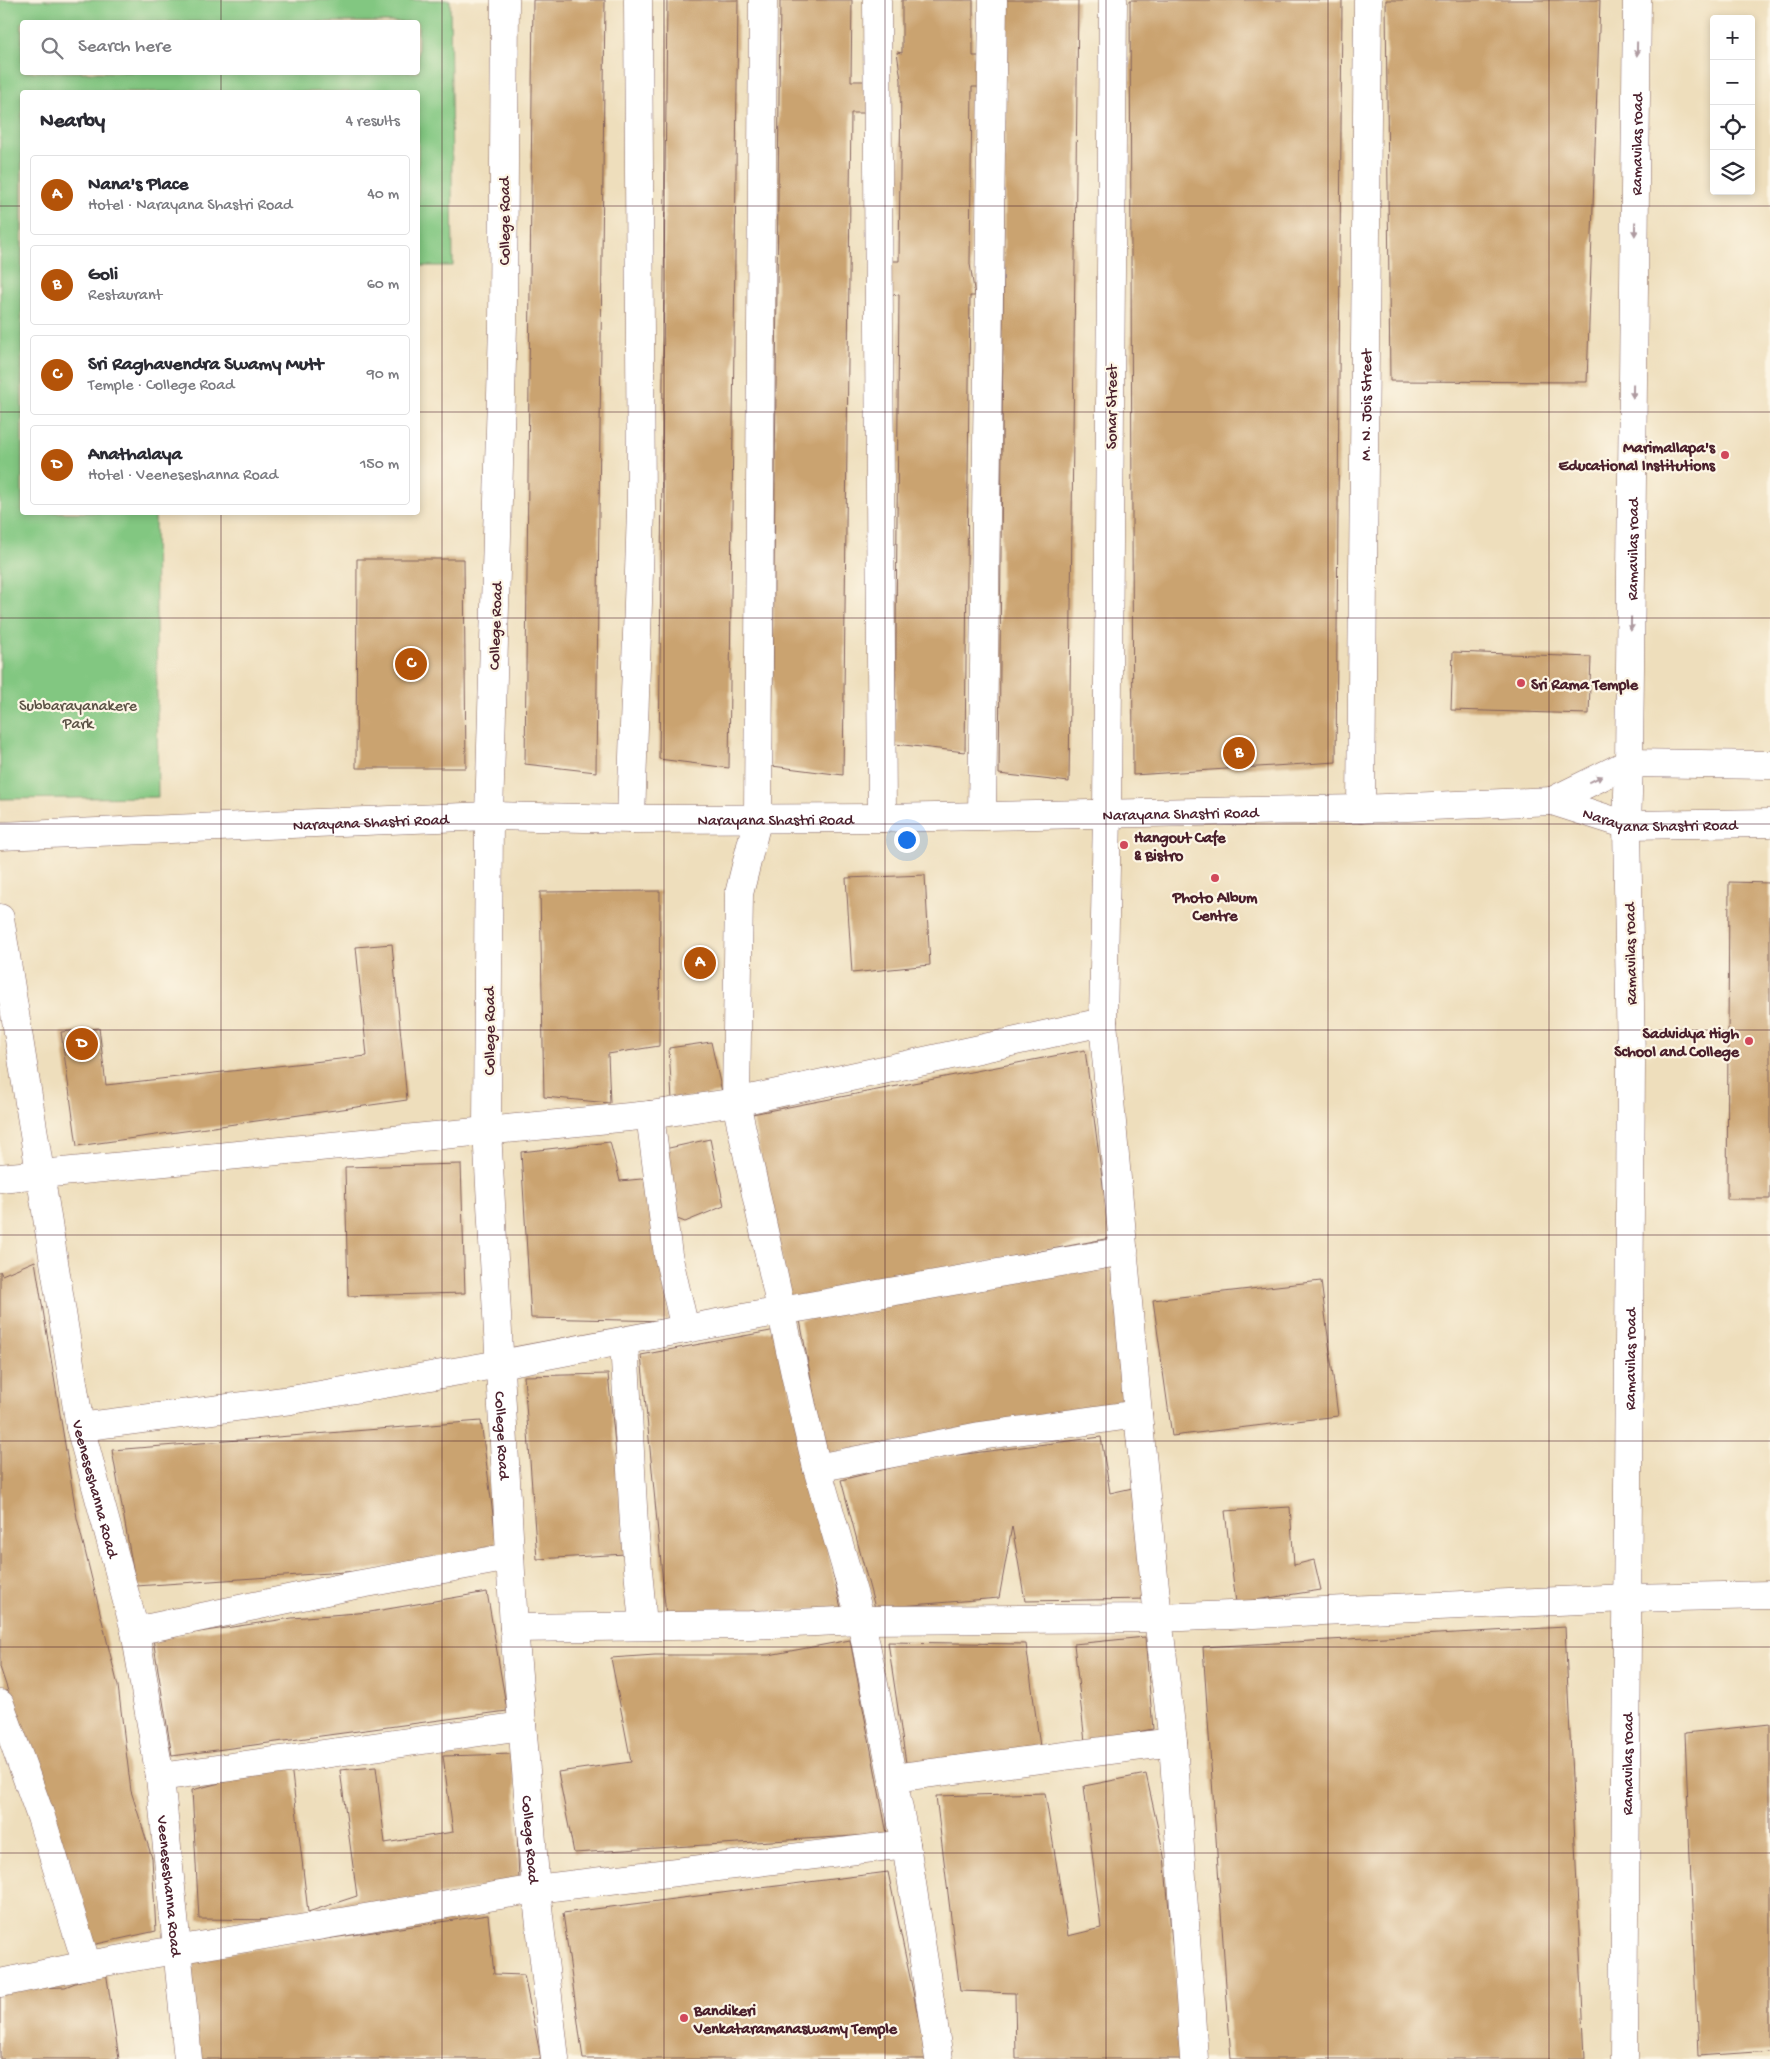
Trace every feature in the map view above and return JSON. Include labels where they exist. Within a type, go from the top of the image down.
[{"type":"street","name":"College Road","points":[[504,0],[503,325],[488,816],[488,1130],[514,1628],[536,1889],[555,2059]]},
{"type":"street","points":[[631,819],[641,510],[638,0]]},
{"type":"street","points":[[763,0],[758,817],[738,894],[736,1102],[816,1468],[861,1620],[906,1844],[939,2059]]},
{"type":"street","points":[[877,0],[882,818]]},
{"type":"street","points":[[982,814],[993,0]]},
{"type":"street","name":"Sonar Street","points":[[1113,0],[1107,813],[1103,1022],[1158,1618],[1174,1742],[1194,2059]]},
{"type":"street","name":"M. N. Jois Street","points":[[1361,809],[1368,0]]},
{"type":"street","name":"Ramavilas road","points":[[1624,2059],[1631,1063],[1627,825],[1637,0]]},
{"type":"street","name":"Narayana Shastri Road","points":[[1552,801],[1629,763],[1770,765]]},
{"type":"street","name":"Narayana Shastri Road","points":[[0,836],[488,816],[631,819],[882,818],[982,814],[1361,809],[1552,801],[1627,825],[1770,823]]},
{"type":"street","name":"Veeneseshanna Road","points":[[0,918],[80,1427],[134,1631],[160,1777],[188,2059]]},
{"type":"street","points":[[0,1178],[650,1115],[736,1102],[1103,1022]]},
{"type":"street","points":[[650,1115],[668,1255],[686,1330]]},
{"type":"street","points":[[80,1427],[291,1400],[500,1364],[1124,1250]]},
{"type":"street","points":[[624,1340],[634,1525],[643,1626]]},
{"type":"street","points":[[816,1468],[980,1436],[1138,1414]]},
{"type":"street","points":[[134,1631],[350,1586],[510,1557]]},
{"type":"street","points":[[514,1628],[750,1625],[861,1620],[1158,1618],[1628,1598],[1770,1595]]},
{"type":"street","points":[[0,1704],[41,1818],[87,1966]]},
{"type":"street","points":[[160,1777],[522,1726]]},
{"type":"street","points":[[893,1778],[1174,1742]]},
{"type":"street","points":[[0,1983],[87,1966],[536,1889],[906,1844]]},
{"type":"green space","name":"Subbarayanakere Park","points":[[0,0],[450,0],[453,266],[420,266],[420,90],[20,90],[20,515],[155,515],[158,797],[0,799]]},
{"type":"building","points":[[533,0],[605,0],[596,772],[525,764]]},
{"type":"building","points":[[667,0],[738,0],[729,768],[659,759]]},
{"type":"building","points":[[780,0],[852,0],[851,81],[870,81],[874,113],[851,113],[843,775],[772,766]]},
{"type":"building","points":[[902,0],[973,0],[973,56],[982,56],[985,87],[972,87],[970,264],[975,296],[970,296],[965,752],[895,744],[899,295],[891,294],[886,261],[899,261],[901,80],[897,52],[902,53]]},
{"type":"building","points":[[1006,0],[1078,0],[1069,782],[999,774]]},
{"type":"building","points":[[1130,0],[1342,0],[1336,762],[1133,775]]},
{"type":"building","points":[[1386,0],[1600,0],[1587,382],[1390,381]]},
{"type":"building","points":[[357,559],[464,559],[466,768],[356,768]]},
{"type":"building","name":"Sri Rama Temple","points":[[1453,652],[1591,657],[1589,714],[1451,710]]},
{"type":"building","points":[[925,875],[930,965],[852,973],[846,878]]},
{"type":"building","name":"Sadvidya High School and College","points":[[1729,882],[1770,883],[1770,1199],[1727,1199]]},
{"type":"building","points":[[660,891],[659,1046],[608,1054],[610,1103],[544,1097],[540,892]]},
{"type":"building","points":[[392,944],[407,1100],[77,1146],[61,1032],[99,1028],[106,1085],[367,1056],[356,947]]},
{"type":"building","points":[[711,1042],[722,1092],[672,1100],[669,1048]]},
{"type":"building","points":[[1085,1050],[1110,1238],[790,1299],[752,1114]]},
{"type":"building","points":[[710,1139],[724,1206],[685,1222],[667,1215],[660,1150]]},
{"type":"building","points":[[610,1142],[620,1181],[652,1178],[665,1268],[669,1321],[531,1318],[521,1152]]},
{"type":"building","points":[[461,1164],[465,1293],[348,1296],[345,1167]]},
{"type":"building","points":[[35,1261],[77,1518],[118,1686],[131,1791],[152,1858],[156,1931],[92,1945],[0,1667],[0,1271],[2,1275]]},
{"type":"building","points":[[1115,1261],[1130,1408],[825,1454],[800,1320]]},
{"type":"building","points":[[1321,1281],[1338,1416],[1172,1436],[1153,1300]]},
{"type":"building","points":[[776,1330],[841,1608],[666,1616],[641,1355]]},
{"type":"building","points":[[608,1374],[626,1554],[537,1559],[524,1376]]},
{"type":"building","points":[[481,1421],[497,1546],[359,1571],[136,1586],[112,1450]]},
{"type":"building","points":[[1101,1437],[1110,1493],[1137,1487],[1148,1599],[1025,1601],[1012,1526],[999,1598],[875,1608],[841,1480],[926,1459]]},
{"type":"building","points":[[1290,1507],[1294,1565],[1314,1560],[1321,1590],[1236,1603],[1225,1511]]},
{"type":"building","points":[[487,1592],[507,1711],[172,1756],[153,1639],[292,1618],[370,1612]]},
{"type":"building","points":[[1565,1627],[1585,2059],[1231,2059],[1203,1647]]},
{"type":"building","points":[[1145,1637],[1153,1729],[1085,1742],[1074,1644]]},
{"type":"building","points":[[850,1640],[887,1834],[574,1853],[558,1772],[631,1762],[611,1658],[655,1655],[769,1655]]},
{"type":"building","points":[[888,1642],[1026,1644],[1041,1754],[906,1763]]},
{"type":"building","points":[[1770,1724],[1770,2051],[1698,2056],[1685,1733]]},
{"type":"building","points":[[514,1754],[519,1881],[286,1920],[199,1919],[192,1790],[291,1765],[308,1912],[357,1896],[340,1770],[376,1767],[385,1843],[453,1832],[443,1756]]},
{"type":"building","points":[[1146,1774],[1164,1856],[1183,2059],[1016,2059],[1015,1993],[960,1991],[936,1796],[1045,1793],[1068,1936],[1101,1928],[1084,1786]]},
{"type":"building","points":[[888,1872],[927,2059],[583,2059],[563,1913]]},
{"type":"building","points":[[488,1915],[494,1974],[524,1975],[541,2059],[199,2059],[190,1959]]},
{"type":"building","points":[[106,1971],[119,2059],[0,2059],[0,1993],[36,1988],[65,1987]]},
{"type":"place","name":"Marimallapa's Educational Institutions","points":[[1725,455]]},
{"type":"place","name":"Sri Raghavendra Swamy Mutt","points":[[411,664]]},
{"type":"place","name":"Sri Rama Temple","points":[[1521,683]]},
{"type":"place","name":"Goli","points":[[1239,753]]},
{"type":"place","name":"Hangout Cafe & Bistro","points":[[1124,845]]},
{"type":"place","name":"Photo Album Centre","points":[[1215,878]]},
{"type":"place","name":"Nana's Place","points":[[700,963]]},
{"type":"place","name":"Sadvidya High School and College","points":[[1749,1041]]},
{"type":"place","name":"Anathalaya","points":[[82,1044]]},
{"type":"place","name":"Bandikeri Venkataramanaswamy Temple","points":[[684,2018]]}]
